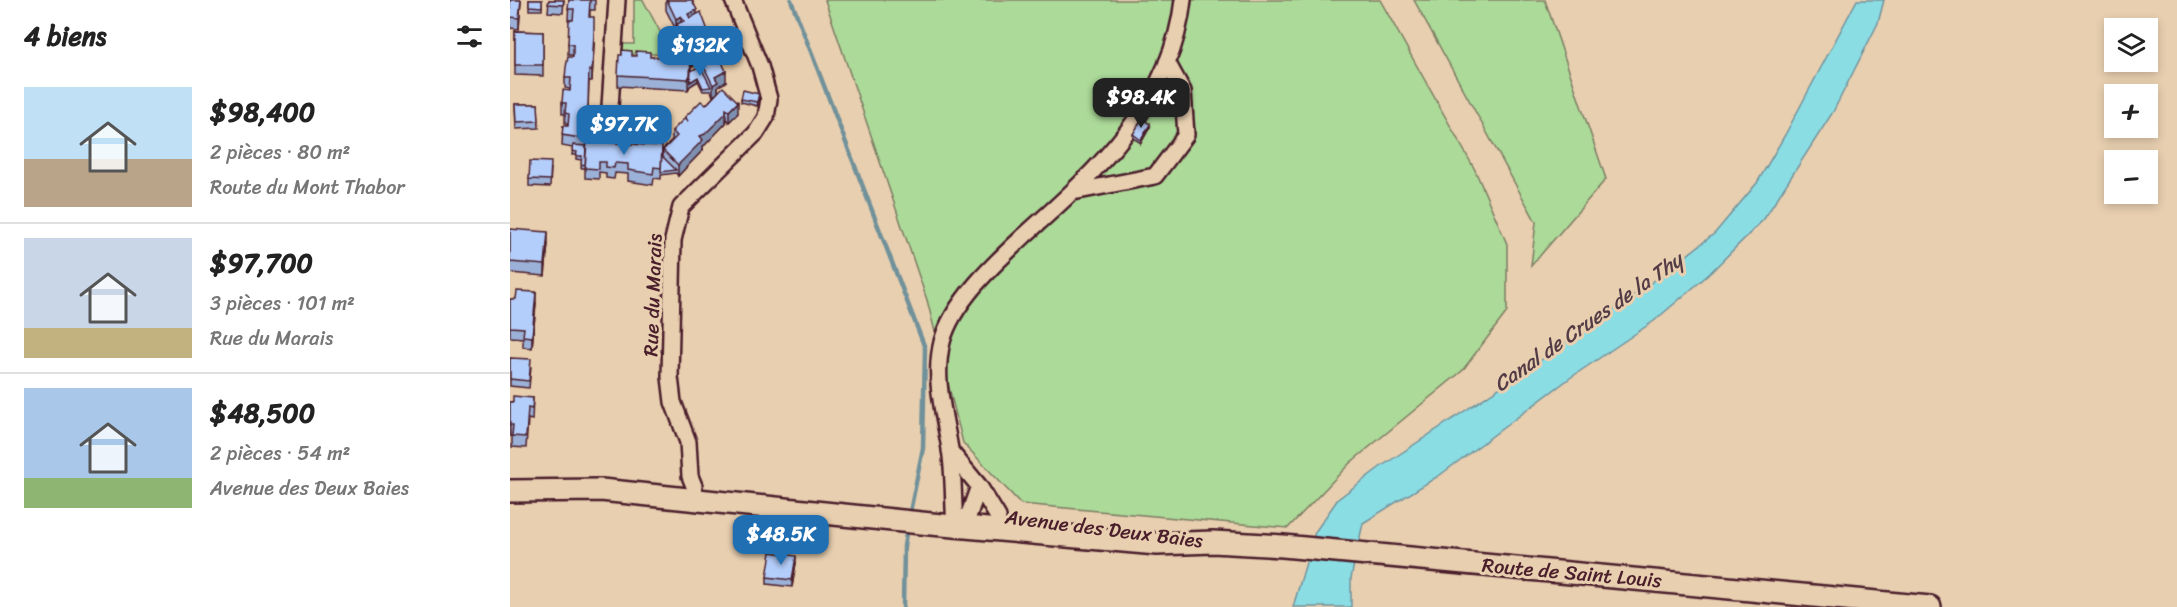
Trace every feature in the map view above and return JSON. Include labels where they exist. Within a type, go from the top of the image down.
[{"type":"main road","name":"Avenue des Deux Baies","points":[[510,479],[623,479],[694,486],[894,513]]},
{"type":"main road","name":"Avenue des Deux Baies","points":[[510,491],[611,491],[949,518],[1157,544],[1213,542]]},
{"type":"main road","name":"Avenue des Deux Baies","points":[[949,518],[998,517],[1213,542]]},
{"type":"main road","name":"Route de Saint Louis","points":[[1213,542],[1283,546],[1930,607]]},
{"type":"street","points":[[617,0],[608,137],[633,138],[652,125]]},
{"type":"street","name":"Rue du Marais","points":[[694,486],[690,476],[688,442],[673,402],[670,376],[673,240],[681,207],[756,133],[766,117],[769,99],[760,66],[733,0]]},
{"type":"street","points":[[949,518],[950,451],[940,398],[938,364],[943,338],[956,312],[990,267],[1073,192],[1117,145],[1155,93],[1180,24],[1183,0]]},
{"type":"street","points":[[1073,192],[1155,176],[1186,135],[1183,91],[1167,62]]},
{"type":"street","points":[[950,451],[979,486],[998,517]]},
{"type":"street","points":[[949,518],[979,486]]},
{"type":"green space","points":[[634,0],[643,0],[672,54],[619,54],[621,44],[634,44]]},
{"type":"green space","points":[[825,0],[1380,0],[1475,170],[1507,244],[1507,312],[1462,371],[1350,463],[1288,528],[1021,504],[963,443],[927,300]]},
{"type":"green space","points":[[1414,0],[1545,0],[1606,179],[1531,266],[1536,222]]},
{"type":"water","name":"Canal de Crues de la Thy","points":[[1857,0],[1884,0],[1878,23],[1833,112],[1764,219],[1708,275],[1654,321],[1570,378],[1440,475],[1363,523],[1351,578],[1351,607],[1293,607],[1315,532],[1338,499],[1379,468],[1544,358],[1662,275],[1715,233],[1757,183]]},
{"type":"building","points":[[510,0],[521,0],[519,18],[510,17]]},
{"type":"building","points":[[529,0],[542,0],[542,7],[529,6]]},
{"type":"building","points":[[549,0],[564,0],[563,5],[548,4]]},
{"type":"building","points":[[569,0],[590,0],[589,17],[594,17],[592,71],[589,70],[587,139],[562,135],[563,126],[568,126],[569,114],[565,113],[566,103],[562,103],[563,90],[570,91],[571,78],[565,78],[566,67],[568,57],[573,57],[573,44],[568,44],[569,20],[573,20],[574,9],[568,9]]},
{"type":"building","points":[[667,0],[692,0],[697,10],[688,14],[690,18],[701,12],[710,36],[714,34],[719,45],[706,51],[707,53],[716,49],[726,71],[715,77],[718,82],[713,85],[697,53],[693,55],[688,44],[692,42],[687,32],[682,35],[677,24],[684,21],[681,16],[676,19]]},
{"type":"building","points":[[515,31],[543,32],[543,65],[515,65]]},
{"type":"building","points":[[622,50],[632,51],[632,56],[636,56],[636,51],[650,52],[650,57],[660,57],[661,53],[684,54],[684,59],[691,59],[690,75],[688,79],[618,75],[619,55],[622,55]]},
{"type":"building","points":[[700,66],[711,87],[703,88],[698,77],[690,82],[691,71]]},
{"type":"building","points":[[723,87],[738,102],[729,111],[726,109],[726,113],[705,134],[700,136],[703,140],[678,165],[663,150],[677,136],[672,131],[684,119],[688,121],[685,117],[701,101],[706,105]]},
{"type":"building","points":[[743,90],[759,94],[757,102],[741,99]]},
{"type":"building","points":[[515,104],[538,104],[539,121],[516,122]]},
{"type":"building","points":[[1142,119],[1150,124],[1141,140],[1133,134]]},
{"type":"building","points":[[587,141],[662,146],[661,168],[654,167],[653,174],[628,170],[628,164],[615,163],[614,168],[606,167],[606,162],[599,162],[599,169],[585,168]]},
{"type":"building","points":[[573,145],[586,146],[585,165],[581,164],[582,156],[576,156],[577,152],[572,151]]},
{"type":"building","points":[[666,147],[663,150],[663,157],[676,170],[661,172],[662,150]]},
{"type":"building","points":[[530,161],[551,162],[550,180],[529,179]]},
{"type":"building","points":[[510,229],[548,232],[545,265],[510,262]]},
{"type":"building","points":[[517,291],[536,292],[532,337],[523,336],[524,328],[510,327],[510,299],[516,299]]},
{"type":"building","points":[[510,358],[531,359],[529,381],[510,379]]},
{"type":"building","points":[[513,396],[533,398],[532,409],[528,408],[526,437],[512,436],[510,402],[513,402]]},
{"type":"building","points":[[771,552],[796,556],[792,580],[767,577]]},
{"type":"waterway","points":[[791,0],[925,348],[923,448],[909,517]]},
{"type":"waterway","points":[[903,607],[904,546],[907,528]]}]
